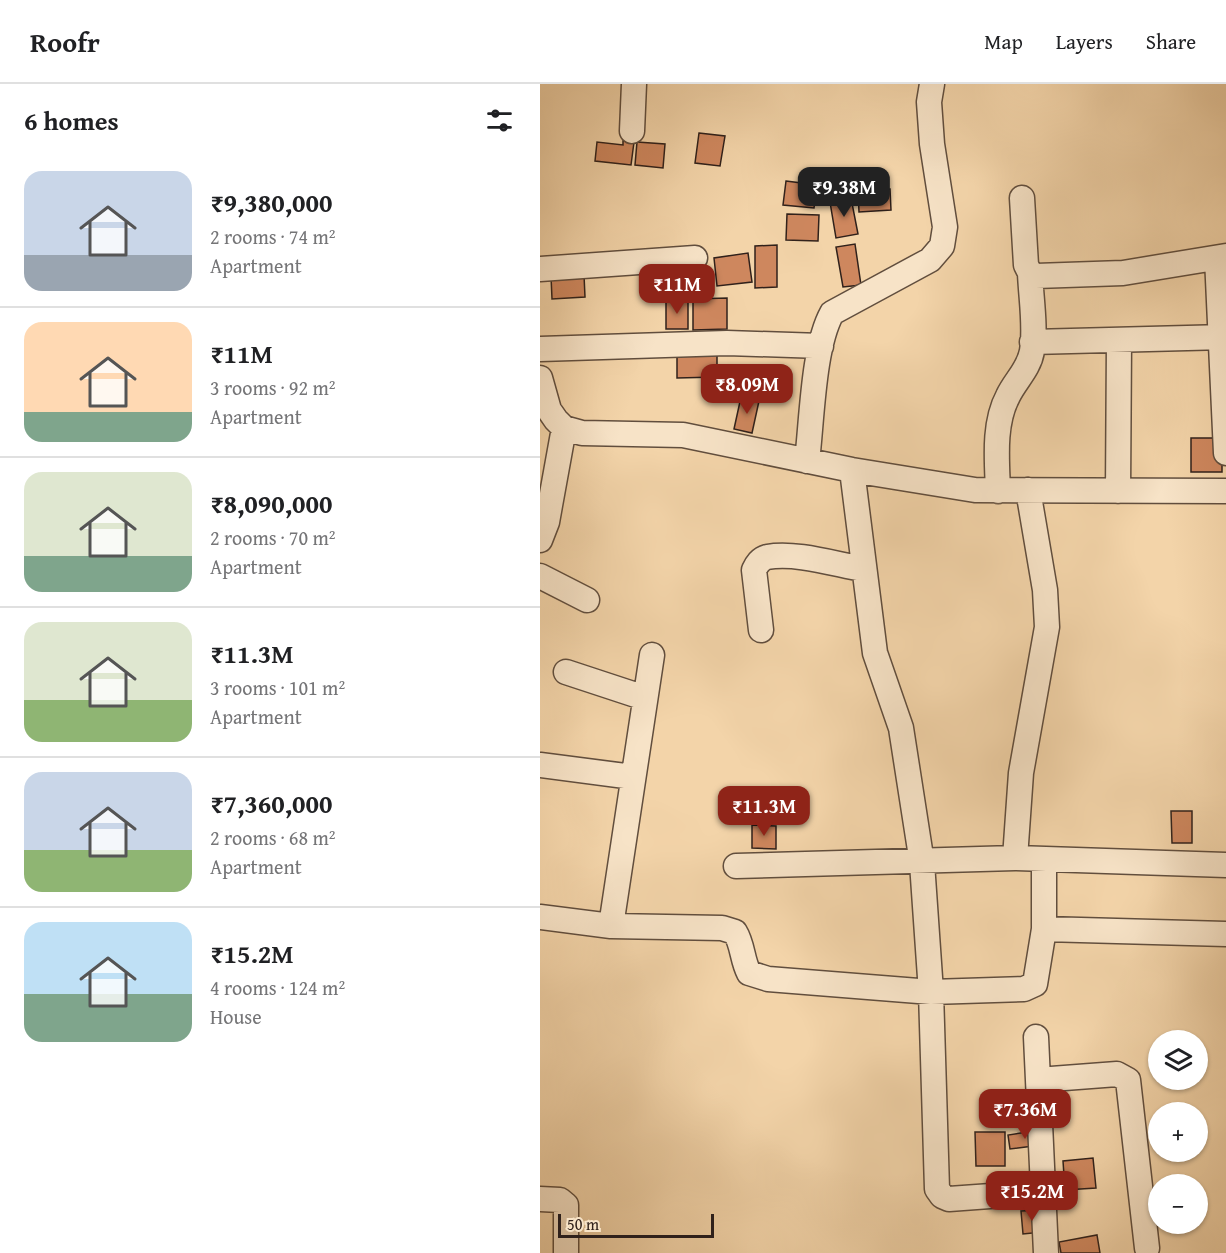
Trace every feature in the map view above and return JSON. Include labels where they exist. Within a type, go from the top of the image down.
[{"type":"street","points":[[632,131],[634,84]]},
{"type":"street","points":[[807,461],[821,346],[826,324],[832,313],[930,260],[942,246],[945,228],[932,144],[929,102],[932,84]]},
{"type":"street","points":[[998,491],[997,446],[1002,412],[1007,396],[1030,358],[1032,342],[1030,273],[1026,265],[1022,198]]},
{"type":"street","points":[[1030,273],[1036,276],[1123,273],[1221,257],[1226,453]]},
{"type":"street","points":[[540,269],[695,258]]},
{"type":"street","points":[[1032,342],[1223,337]]},
{"type":"street","points":[[1118,491],[1119,341]]},
{"type":"street","points":[[540,349],[727,343],[821,346]]},
{"type":"street","points":[[540,378],[549,410],[564,428],[582,433],[683,435],[852,470],[998,491],[1226,491]]},
{"type":"street","points":[[540,540],[547,522],[564,428]]},
{"type":"street","points":[[852,470],[875,653],[901,728],[922,862],[931,992],[937,1189],[942,1196],[949,1199],[1044,1192]]},
{"type":"street","points":[[1015,858],[1021,773],[1047,627],[1045,590],[1028,490]]},
{"type":"street","points":[[761,630],[754,570],[759,561],[766,557],[802,559],[863,569]]},
{"type":"street","points":[[540,576],[587,600]]},
{"type":"street","points":[[611,926],[652,655]]},
{"type":"street","points":[[566,672],[645,698]]},
{"type":"street","points":[[540,765],[633,777]]},
{"type":"street","points":[[736,866],[1015,858],[1226,865]]},
{"type":"street","points":[[540,917],[611,926],[722,927],[735,932],[741,942],[746,968],[749,973],[758,976],[931,992],[1024,989],[1035,984],[1044,929],[1044,859]]},
{"type":"street","points":[[1044,929],[1226,934]]},
{"type":"street","points":[[1036,1037],[1046,1253]]},
{"type":"street","points":[[1038,1080],[1117,1074],[1128,1080],[1147,1248]]},
{"type":"street","points":[[540,1199],[560,1200],[566,1205],[566,1253]]},
{"type":"building","points":[[699,133],[725,136],[720,166],[695,163]]},
{"type":"building","points":[[623,141],[634,142],[631,165],[595,161],[597,142],[623,145]]},
{"type":"building","points":[[637,142],[665,144],[663,168],[635,165]]},
{"type":"building","points":[[786,181],[817,185],[814,208],[783,205]]},
{"type":"building","points":[[890,189],[891,210],[859,212],[858,190]]},
{"type":"building","points":[[851,198],[858,234],[836,238],[830,202]]},
{"type":"building","points":[[787,214],[819,215],[818,241],[786,240]]},
{"type":"building","points":[[855,244],[861,285],[843,287],[836,247]]},
{"type":"building","points":[[777,245],[777,287],[755,288],[755,246]]},
{"type":"building","points":[[748,253],[752,282],[717,286],[714,258]]},
{"type":"building","points":[[584,275],[585,297],[552,299],[551,276]]},
{"type":"building","points":[[727,298],[727,329],[693,330],[693,299]]},
{"type":"building","points":[[666,301],[688,301],[688,329],[666,329]]},
{"type":"building","points":[[677,346],[717,346],[717,377],[677,378]]},
{"type":"building","points":[[741,397],[759,401],[752,433],[734,429]]},
{"type":"building","points":[[1191,438],[1222,438],[1222,472],[1191,472]]},
{"type":"building","points":[[1171,811],[1192,811],[1192,843],[1172,843]]},
{"type":"building","points":[[752,825],[776,826],[776,849],[752,848]]},
{"type":"building","points":[[1039,1130],[1041,1145],[1010,1149],[1008,1135]]},
{"type":"building","points":[[975,1132],[1005,1132],[1005,1166],[976,1166]]},
{"type":"building","points":[[1093,1158],[1096,1188],[1065,1190],[1063,1161]]},
{"type":"building","points":[[1041,1210],[1042,1232],[1023,1234],[1021,1211]]},
{"type":"building","points":[[1097,1235],[1100,1253],[1061,1253],[1059,1242]]}]
